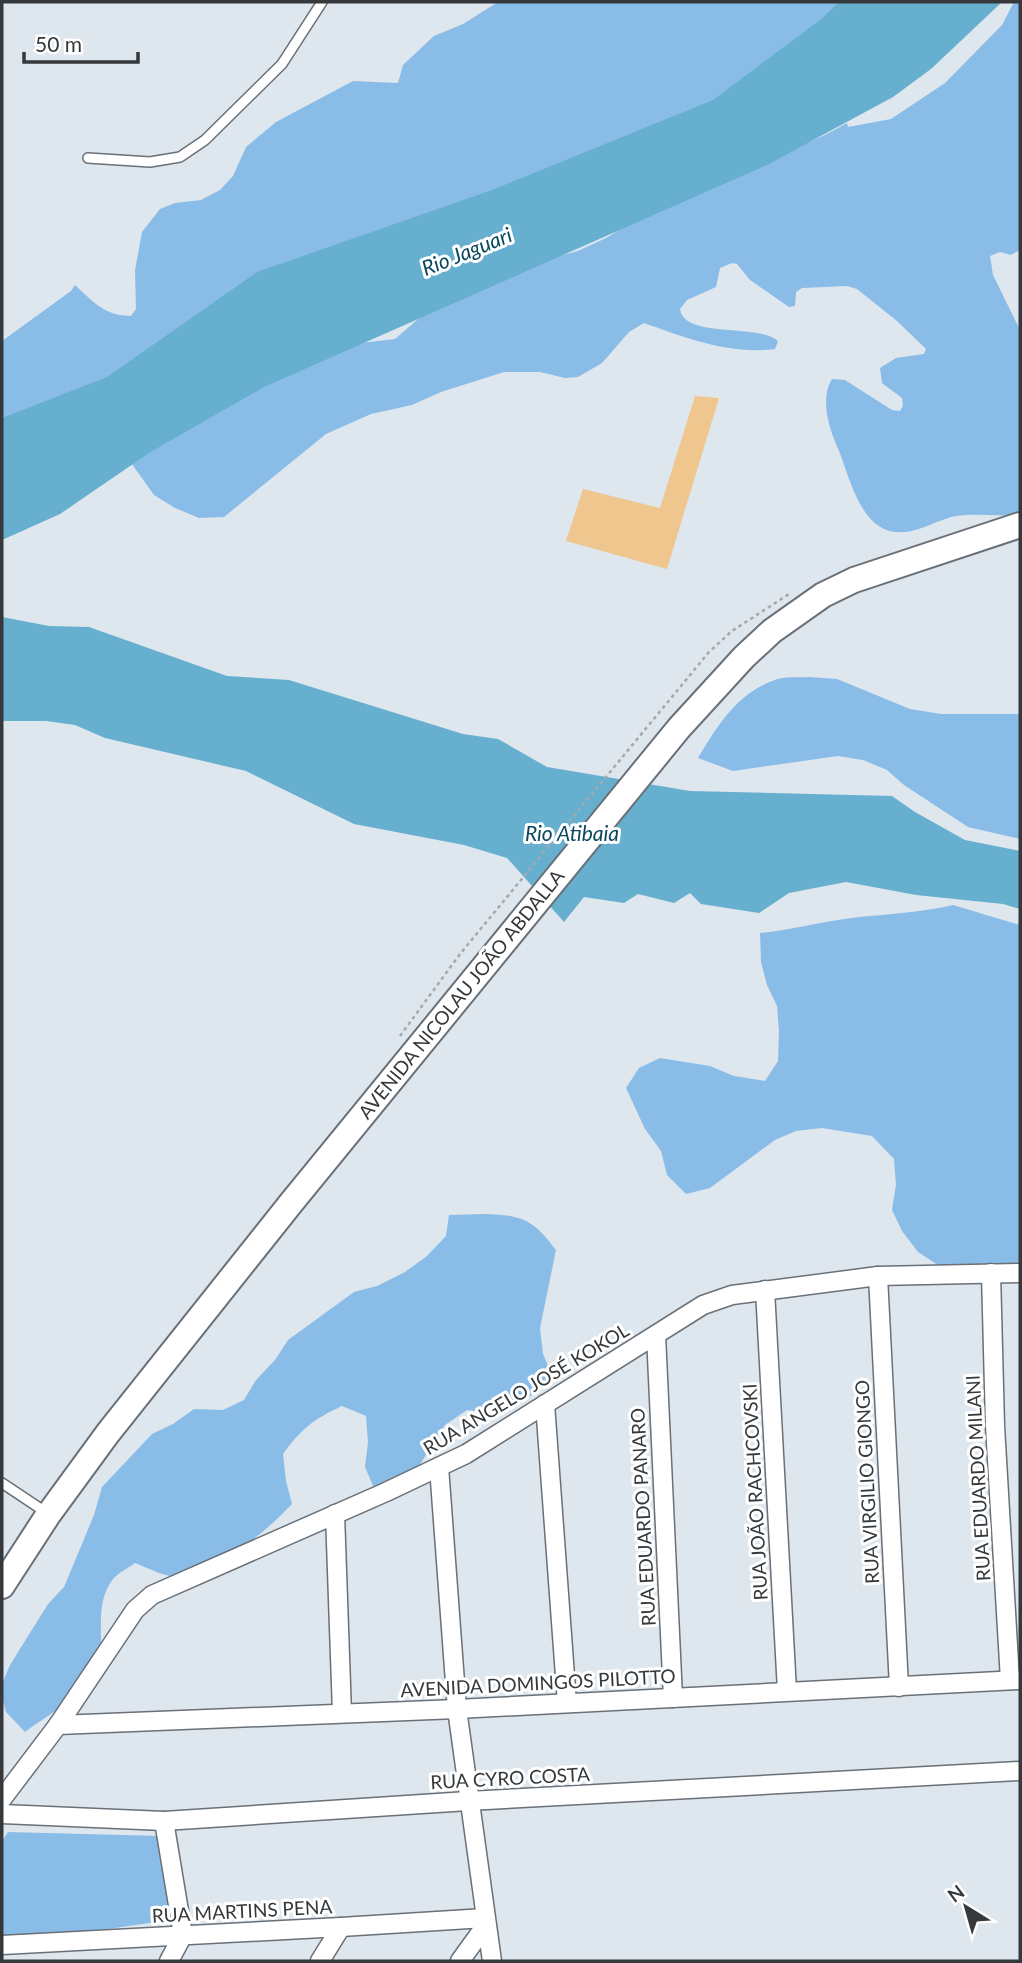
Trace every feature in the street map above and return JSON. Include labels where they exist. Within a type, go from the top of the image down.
[{"type":"main road","name":"AVENIDA NICOLAU JOÃO ABDALLA","points":[[2,1586],[48,1514],[108,1433],[481,969],[679,728],[744,657],[772,631],[823,595],[854,580],[1020,525]]},
{"type":"street","name":"RUA EDUARDO MILANI","points":[[992,1273],[995,1426],[1015,1680]]},
{"type":"street","name":"RUA ANGELO JOSÉ KOKOL","points":[[2,1798],[58,1725],[127,1620],[152,1595],[466,1454],[703,1305],[732,1294],[878,1276],[1020,1273]]},
{"type":"street","name":"RUA VIRGILIO GIONGO","points":[[878,1276],[899,1687]]},
{"type":"street","name":"RUA JOÃO RACHCOVSKI","points":[[765,1290],[787,1691]]},
{"type":"street","name":"RUA EDUARDO PANARO","points":[[656,1335],[673,1698]]},
{"type":"street","points":[[545,1404],[567,1703]]},
{"type":"street","points":[[439,1467],[457,1709],[492,1961]]},
{"type":"street","points":[[335,1514],[342,1713]]},
{"type":"street","name":"AVENIDA DOMINGOS PILOTTO","points":[[58,1725],[457,1709],[1015,1680]]},
{"type":"street","name":"RUA CYRO COSTA","points":[[2,1814],[164,1821],[468,1801],[1020,1771]]},
{"type":"street","points":[[164,1821],[183,1934],[169,1961]]},
{"type":"street","points":[[460,1961],[486,1921]]},
{"type":"street","name":"RUA MARTINS PENA","points":[[2,1945],[486,1921]]},
{"type":"street","points":[[320,1961],[341,1927]]},
{"type":"street","points":[[35,1961],[46,1944]]},
{"type":"lane","points":[[88,158],[150,162],[180,157],[205,139],[282,64],[321,2]]},
{"type":"lane","points":[[2,1483],[48,1514]]},
{"type":"path","points":[[460,954],[658,711]]},
{"type":"shaded area","points":[[498,2],[902,2],[847,47],[2,456],[2,341],[71,291],[75,285],[106,310],[131,316],[136,309],[135,270],[142,232],[160,209],[175,203],[201,200],[220,190],[233,176],[246,147],[276,122],[353,81],[398,83],[403,65],[434,36],[463,24]]},
{"type":"shaded area","points":[[1014,2],[1020,2],[1020,250],[1011,255],[1000,252],[990,256],[993,275],[1020,330],[1020,516],[956,516],[904,532],[890,531],[878,525],[860,504],[832,434],[826,406],[828,387],[832,379],[845,380],[892,410],[900,411],[903,406],[902,398],[882,383],[880,368],[896,358],[924,354],[926,349],[857,289],[847,286],[802,288],[796,292],[795,306],[789,307],[750,280],[737,264],[732,263],[720,268],[716,287],[687,300],[680,309],[684,318],[707,328],[768,336],[778,341],[775,349],[741,350],[725,347],[644,323],[629,332],[602,363],[578,377],[565,378],[540,372],[504,372],[441,392],[412,405],[371,414],[326,434],[224,517],[199,518],[154,495],[124,453],[352,344],[395,339],[431,308],[521,266],[578,251],[649,212],[847,123],[848,127],[891,119],[945,83],[1002,25]]},
{"type":"shaded area","points":[[779,679],[837,679],[910,709],[941,714],[1020,714],[1020,839],[968,827],[904,785],[887,770],[863,760],[838,756],[733,771],[698,758],[721,722],[750,693]]},
{"type":"shaded area","points":[[953,905],[1020,925],[1020,1265],[993,1264],[963,1269],[938,1265],[918,1252],[902,1231],[892,1210],[896,1185],[894,1159],[872,1136],[822,1128],[796,1131],[775,1140],[710,1188],[686,1194],[667,1175],[661,1151],[645,1129],[626,1088],[639,1068],[660,1058],[710,1066],[734,1076],[765,1081],[778,1061],[779,1032],[777,1006],[767,985],[761,962],[760,933]]},
{"type":"shaded area","points":[[484,1214],[526,1221],[540,1231],[556,1250],[540,1328],[543,1354],[552,1375],[533,1394],[515,1406],[494,1411],[467,1410],[445,1425],[419,1466],[398,1482],[374,1488],[365,1467],[368,1442],[366,1416],[342,1406],[316,1420],[302,1431],[283,1454],[292,1504],[256,1537],[229,1557],[187,1581],[135,1563],[113,1579],[103,1603],[100,1655],[94,1679],[73,1698],[25,1732],[6,1712],[2,1684],[10,1665],[48,1604],[64,1587],[94,1515],[102,1487],[152,1434],[173,1424],[194,1409],[223,1410],[244,1400],[256,1380],[275,1360],[288,1340],[354,1292],[377,1286],[405,1272],[427,1256],[446,1236],[449,1215]]},
{"type":"shaded area","points":[[8,1832],[162,1836],[177,1919],[53,1937],[2,1937],[2,1841]]},
{"type":"water","name":"Rio Jaguari","points":[[839,2],[1002,2],[931,69],[893,97],[767,165],[264,387],[149,453],[60,514],[2,540],[2,418],[107,377],[257,272],[492,190],[713,100],[820,20]]},
{"type":"water","name":"Rio Atibaia","points":[[2,617],[49,626],[89,627],[227,676],[289,680],[463,734],[498,739],[547,767],[690,791],[892,796],[965,840],[1020,851],[1020,909],[1003,904],[916,895],[846,882],[789,893],[759,913],[701,904],[690,893],[674,903],[638,894],[624,903],[584,897],[564,922],[507,858],[464,845],[354,824],[246,771],[105,738],[75,725],[46,721],[2,721]]},
{"type":"building","points":[[695,396],[719,398],[667,569],[566,541],[583,489],[660,508]]}]
